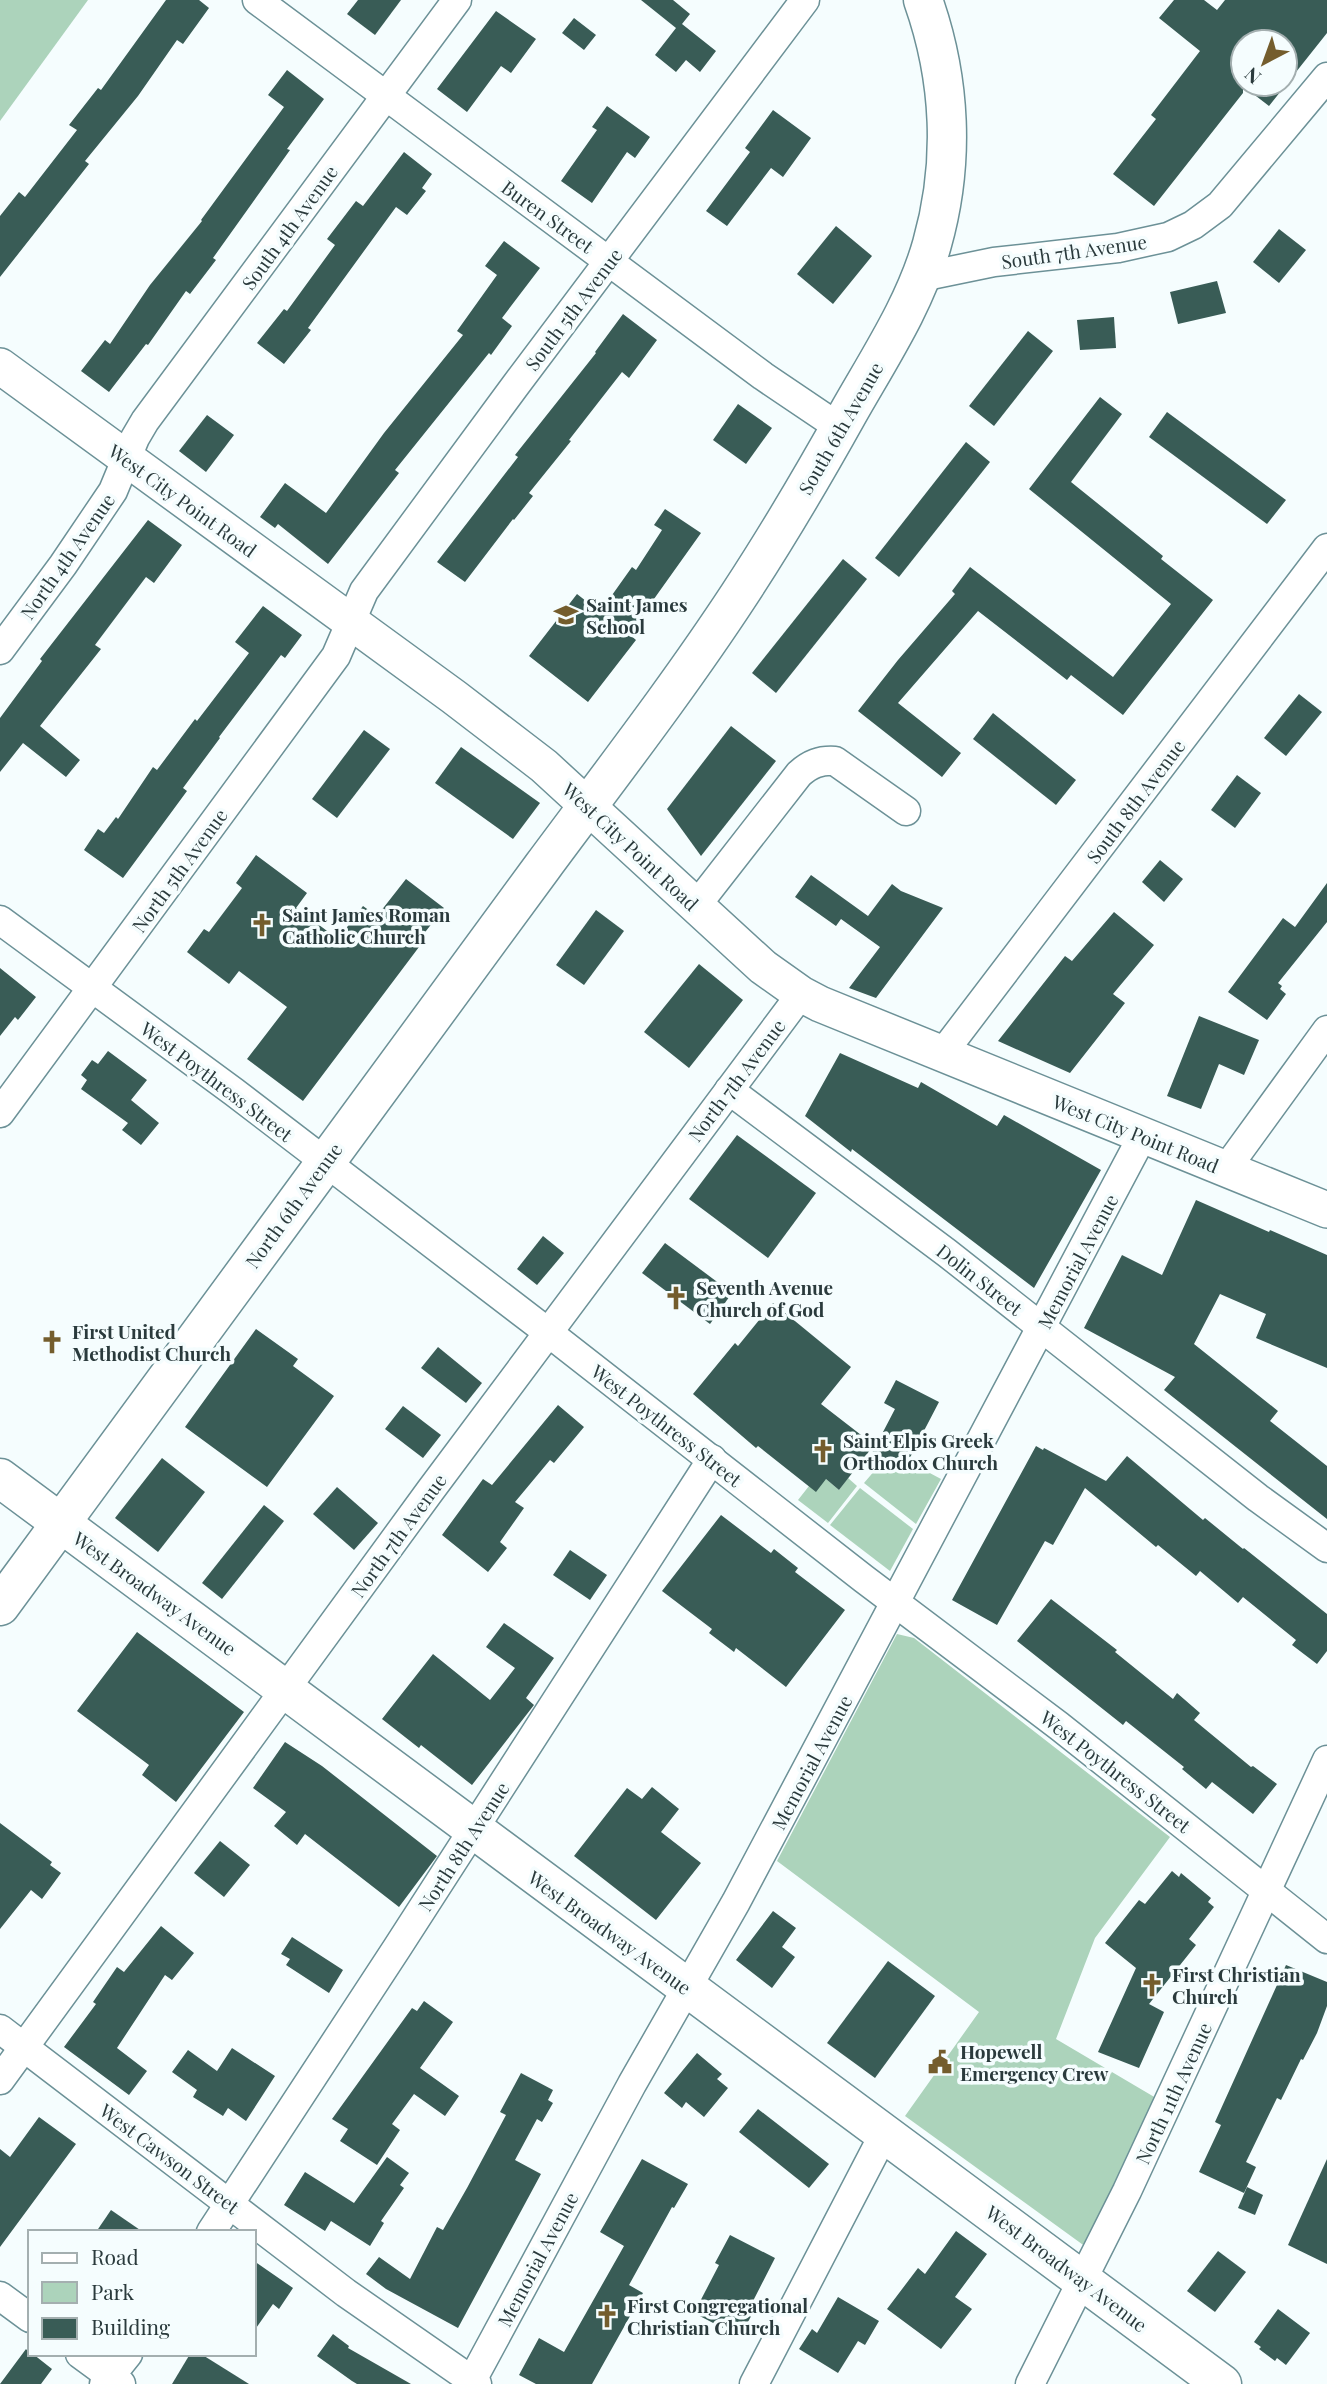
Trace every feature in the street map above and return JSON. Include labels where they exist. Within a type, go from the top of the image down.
[{"type":"main road","name":"South 6th Avenue","points":[[588,806],[738,596],[810,481],[894,333],[921,277],[942,200],[947,154],[942,70],[923,0]]},
{"type":"main road","name":"North 6th Avenue","points":[[0,1606],[324,1161],[588,806]]},
{"type":"main road","name":"West Broadway Avenue","points":[[0,1478],[1222,2384]]},
{"type":"street","name":"Buren Street","points":[[257,0],[763,376],[840,428]]},
{"type":"street","name":"South 4th Avenue","points":[[126,457],[145,421],[457,0]]},
{"type":"street","name":"South 5th Avenue","points":[[351,624],[365,591],[805,0]]},
{"type":"street","name":"South 7th Avenue","points":[[921,277],[994,262],[1118,248],[1168,237],[1193,225],[1220,205],[1327,77]]},
{"type":"street","name":"West City Point Road","points":[[0,366],[454,697],[544,766],[763,967],[801,994],[1327,1210]]},
{"type":"street","name":"North 4th Avenue","points":[[0,650],[63,565],[113,491],[126,457]]},
{"type":"street","name":"South 8th Avenue","points":[[942,1054],[1327,548]]},
{"type":"street","name":"North 5th Avenue","points":[[0,1112],[336,656],[351,624]]},
{"type":"street","points":[[696,906],[807,766],[824,760],[835,761],[906,811]]},
{"type":"street","name":"West Poythress Street","points":[[0,920],[324,1161],[549,1333],[1059,1726],[1327,1939]]},
{"type":"street","name":"North 7th Avenue","points":[[0,2080],[430,1491],[801,994]]},
{"type":"street","points":[[1226,1169],[1327,1030]]},
{"type":"street","name":"Dolin Street","points":[[729,1090],[947,1253],[1258,1498],[1327,1548]]},
{"type":"street","name":"Memorial Avenue","points":[[473,2383],[632,2084],[736,1902],[1143,1135]]},
{"type":"street","name":"North 8th Avenue","points":[[212,2230],[712,1459]]},
{"type":"street","name":"North 11th Avenue","points":[[1030,2384],[1127,2191],[1327,1760]]},
{"type":"street","name":"West Cawson Street","points":[[0,2029],[346,2293],[473,2383]]},
{"type":"street","points":[[754,2384],[885,2132]]},
{"type":"street","points":[[0,2296],[28,2317]]},
{"type":"street","points":[[82,2356],[111,2381],[127,2356]]},
{"type":"green space","points":[[0,0],[88,0],[0,121]]},
{"type":"green space","points":[[882,1462],[904,1474],[911,1463],[941,1479],[916,1524],[864,1483]]},
{"type":"green space","points":[[848,1478],[857,1486],[828,1523],[798,1500],[809,1486],[826,1479],[839,1490]]},
{"type":"green space","points":[[860,1488],[913,1529],[890,1571],[830,1525]]},
{"type":"green space","points":[[897,1634],[914,1638],[1170,1837],[1095,1938],[1056,2039],[1156,2098],[1086,2247],[905,2116],[979,2012],[777,1861]]},
{"type":"building","points":[[166,0],[199,0],[209,8],[183,44],[177,40],[138,96],[85,161],[89,164],[0,277],[0,216],[19,192],[25,197],[77,130],[69,125],[98,88],[101,90]]},
{"type":"building","points":[[358,0],[401,0],[375,35],[347,14]]},
{"type":"building","points":[[641,0],[673,0],[690,14],[682,24],[716,51],[700,72],[686,60],[676,72],[655,55],[676,28]]},
{"type":"building","points":[[1174,0],[1204,0],[1217,10],[1225,0],[1327,0],[1327,33],[1299,68],[1299,28],[1229,28],[1229,98],[1239,98],[1154,206],[1113,174],[1156,119],[1151,115],[1200,51],[1159,18]]},
{"type":"building","points":[[496,11],[536,39],[511,73],[501,66],[467,112],[437,89]]},
{"type":"building","points":[[574,18],[596,35],[584,50],[562,33]]},
{"type":"building","points":[[287,70],[324,99],[213,258],[216,260],[190,294],[186,291],[148,345],[146,344],[109,392],[81,371],[105,340],[110,344],[150,285],[202,221],[284,107],[268,95]]},
{"type":"building","points":[[1259,98],[1275,98],[1269,106]]},
{"type":"building","points":[[607,106],[650,137],[635,158],[627,152],[592,203],[561,181],[597,130],[592,127]]},
{"type":"building","points":[[773,110],[811,138],[783,177],[771,168],[727,226],[706,211],[750,152],[745,148]]},
{"type":"building","points":[[404,152],[432,174],[422,188],[426,191],[407,215],[396,207],[308,328],[311,330],[284,364],[257,343],[284,309],[287,311],[335,245],[327,239],[356,201],[363,206]]},
{"type":"building","points":[[836,226],[872,256],[833,304],[797,274]]},
{"type":"building","points":[[1279,229],[1306,250],[1279,283],[1253,262]]},
{"type":"building","points":[[504,241],[540,268],[502,318],[512,326],[395,470],[399,473],[328,564],[278,524],[275,528],[260,517],[285,483],[326,513],[384,433],[463,335],[457,331],[497,275],[485,266]]},
{"type":"building","points":[[1217,281],[1226,313],[1178,324],[1170,292]]},
{"type":"building","points":[[623,314],[657,340],[629,378],[622,372],[529,493],[533,496],[465,582],[437,562]]},
{"type":"building","points":[[1114,317],[1116,348],[1080,350],[1077,320]]},
{"type":"building","points":[[1028,331],[1053,351],[994,426],[969,406]]},
{"type":"building","points":[[1100,397],[1122,414],[1071,482],[1213,600],[1123,715],[1071,675],[1067,680],[978,611],[898,703],[961,753],[942,777],[858,711],[955,594],[952,591],[970,567],[1113,677],[1171,604],[1029,489]]},
{"type":"building","points":[[738,404],[772,428],[746,464],[713,440]]},
{"type":"building","points":[[1167,412],[1286,500],[1267,524],[1149,437]]},
{"type":"building","points":[[207,415],[234,435],[206,472],[179,451]]},
{"type":"building","points":[[966,442],[990,462],[899,577],[875,558]]},
{"type":"building","points":[[665,509],[701,533],[629,634],[636,640],[588,702],[529,656],[577,594],[600,612],[632,567],[636,570],[662,530],[654,525]]},
{"type":"building","points":[[148,520],[182,545],[154,583],[146,577],[95,645],[101,649],[40,726],[80,760],[66,777],[23,743],[0,772],[0,718],[42,661],[40,659]]},
{"type":"building","points":[[843,559],[867,579],[776,693],[752,673]]},
{"type":"building","points":[[263,606],[302,635],[285,658],[281,655],[219,737],[183,788],[187,791],[123,878],[84,850],[98,829],[104,833],[116,817],[118,819],[153,767],[157,770],[249,653],[235,642]]},
{"type":"building","points":[[1299,694],[1322,712],[1286,756],[1264,738]]},
{"type":"building","points":[[993,713],[1076,780],[1056,805],[973,739]]},
{"type":"building","points":[[731,726],[776,761],[701,856],[667,809]]},
{"type":"building","points":[[364,730],[390,749],[337,818],[312,799]]},
{"type":"building","points":[[461,747],[540,803],[513,839],[435,783]]},
{"type":"building","points":[[1237,775],[1261,793],[1235,828],[1211,810]]},
{"type":"building","points":[[256,855],[307,893],[296,908],[338,939],[363,906],[377,916],[406,879],[444,908],[415,945],[419,947],[303,1101],[247,1059],[287,1007],[239,971],[229,984],[187,952],[204,929],[209,932],[242,888],[236,883]]},
{"type":"building","points":[[1160,860],[1183,879],[1164,902],[1142,882]]},
{"type":"building","points":[[811,875],[868,916],[892,884],[901,891],[943,908],[876,998],[849,988],[880,947],[841,919],[836,926],[795,897]]},
{"type":"building","points":[[1327,883],[1327,922],[1278,983],[1286,994],[1267,1020],[1228,992],[1283,918],[1295,927]]},
{"type":"building","points":[[596,910],[624,931],[584,985],[556,965]]},
{"type":"building","points":[[1114,912],[1154,945],[1113,994],[1125,1003],[1070,1073],[998,1041],[1065,956],[1072,961]]},
{"type":"building","points":[[699,964],[743,1000],[689,1068],[644,1032]]},
{"type":"building","points":[[0,968],[36,997],[18,1020],[15,1017],[0,1036]]},
{"type":"building","points":[[1199,1016],[1259,1040],[1244,1075],[1219,1064],[1201,1109],[1167,1096]]},
{"type":"building","points":[[108,1051],[147,1080],[131,1100],[159,1123],[141,1145],[122,1130],[128,1123],[81,1089],[87,1080],[81,1075],[92,1060],[98,1064]]},
{"type":"building","points":[[840,1053],[918,1088],[921,1082],[997,1126],[1004,1115],[1101,1170],[1034,1288],[805,1116]]},
{"type":"building","points":[[737,1135],[816,1193],[768,1258],[689,1199]]},
{"type":"building","points":[[1196,1200],[1327,1255],[1327,1368],[1256,1338],[1266,1314],[1220,1294],[1194,1344],[1278,1411],[1270,1421],[1327,1466],[1327,1519],[1164,1390],[1175,1377],[1084,1328],[1122,1255],[1162,1275]]},
{"type":"building","points":[[543,1236],[564,1253],[537,1285],[517,1269]]},
{"type":"building","points":[[665,1243],[732,1293],[710,1324],[642,1273]]},
{"type":"building","points":[[773,1303],[851,1367],[821,1404],[874,1445],[839,1490],[826,1479],[816,1492],[758,1446],[756,1448],[693,1394],[735,1343],[738,1346]]},
{"type":"building","points":[[256,1329],[298,1359],[293,1366],[334,1396],[267,1487],[185,1427]]},
{"type":"building","points":[[438,1347],[482,1383],[466,1403],[421,1368]]},
{"type":"building","points":[[896,1380],[939,1402],[903,1471],[871,1455],[895,1409],[884,1403]]},
{"type":"building","points":[[558,1405],[584,1427],[554,1463],[550,1460],[515,1502],[524,1508],[500,1542],[507,1548],[488,1572],[442,1535],[483,1479],[492,1485]]},
{"type":"building","points":[[403,1406],[441,1435],[423,1458],[385,1429]]},
{"type":"building","points":[[1036,1446],[1106,1481],[1127,1456],[1203,1520],[1205,1518],[1327,1614],[1327,1651],[1317,1664],[1292,1645],[1296,1640],[1243,1597],[1238,1603],[1200,1571],[1196,1576],[1158,1545],[1156,1547],[1085,1488],[1053,1545],[1045,1541],[997,1625],[952,1600]]},
{"type":"building","points":[[162,1458],[205,1492],[158,1552],[115,1518]]},
{"type":"building","points":[[337,1487],[378,1523],[354,1550],[313,1514]]},
{"type":"building","points":[[264,1505],[284,1521],[222,1599],[202,1583]]},
{"type":"building","points":[[721,1515],[771,1553],[774,1549],[798,1568],[795,1572],[845,1610],[786,1687],[736,1648],[734,1652],[709,1633],[712,1629],[662,1591]]},
{"type":"building","points":[[570,1550],[607,1575],[590,1600],[553,1575]]},
{"type":"building","points":[[1051,1599],[1117,1650],[1115,1652],[1173,1699],[1177,1693],[1200,1713],[1194,1720],[1251,1767],[1277,1784],[1253,1814],[1212,1782],[1206,1789],[1182,1769],[1184,1767],[1126,1721],[1123,1725],[1017,1641]]},
{"type":"building","points":[[504,1623],[554,1658],[526,1698],[534,1705],[472,1785],[382,1719],[433,1654],[490,1700],[515,1668],[486,1647]]},
{"type":"building","points":[[137,1632],[244,1712],[176,1802],[142,1775],[149,1765],[77,1711]]},
{"type":"building","points":[[285,1742],[322,1766],[437,1856],[399,1907],[305,1834],[297,1845],[274,1826],[286,1812],[253,1788]]},
{"type":"building","points":[[652,1787],[679,1809],[661,1832],[701,1863],[656,1920],[574,1856],[627,1788],[642,1799]]},
{"type":"building","points":[[0,1823],[52,1862],[50,1865],[61,1873],[42,1899],[31,1890],[0,1929]]},
{"type":"building","points":[[220,1841],[250,1865],[224,1897],[194,1873]]},
{"type":"building","name":"First Christian Church","points":[[1172,1871],[1179,1877],[1181,1873],[1211,1898],[1208,1902],[1214,1907],[1189,1939],[1196,1945],[1149,2004],[1164,2012],[1139,2068],[1098,2052],[1136,1968],[1105,1943],[1139,1900],[1145,1904]]},
{"type":"building","points":[[773,1911],[796,1928],[782,1947],[795,1957],[772,1988],[736,1960]]},
{"type":"building","points":[[161,1926],[194,1953],[172,1980],[165,1975],[117,2048],[147,2071],[129,2095],[64,2047],[96,2004],[93,2002],[117,1967],[124,1972]]},
{"type":"building","points":[[292,1937],[343,1970],[329,1993],[286,1965],[290,1959],[281,1954]]},
{"type":"building","points":[[888,1961],[935,1996],[875,2078],[827,2043]]},
{"type":"building","points":[[1286,1965],[1327,1982],[1327,2006],[1303,2060],[1301,2059],[1281,2100],[1277,2098],[1246,2162],[1256,2167],[1244,2193],[1199,2172],[1221,2125],[1215,2122]]},
{"type":"building","points":[[424,2001],[453,2022],[420,2068],[459,2096],[445,2116],[414,2094],[392,2124],[400,2130],[377,2165],[340,2141],[348,2129],[332,2119],[412,2008],[417,2011]]},
{"type":"building","points":[[232,2048],[275,2076],[246,2121],[228,2108],[223,2116],[193,2097],[197,2090],[172,2072],[188,2050],[217,2071]]},
{"type":"building","points":[[697,2053],[722,2074],[717,2079],[728,2088],[704,2117],[686,2102],[682,2108],[664,2093]]},
{"type":"building","points":[[521,2073],[553,2090],[548,2100],[553,2103],[542,2122],[537,2119],[515,2160],[541,2174],[458,2328],[386,2289],[366,2274],[379,2257],[410,2279],[437,2227],[443,2230],[467,2188],[506,2115],[500,2112]]},
{"type":"building","points":[[758,2109],[829,2164],[809,2188],[739,2132]]},
{"type":"building","points":[[39,2117],[76,2144],[0,2247],[0,2149],[10,2157]]},
{"type":"building","points":[[387,2157],[409,2173],[400,2185],[404,2188],[381,2221],[384,2223],[370,2246],[331,2221],[325,2231],[284,2205],[305,2172],[354,2203]]},
{"type":"building","points":[[642,2159],[688,2184],[674,2208],[672,2207],[629,2285],[643,2293],[592,2384],[536,2384],[519,2375],[539,2338],[564,2352],[624,2246],[600,2232]]},
{"type":"building","points":[[1327,2159],[1327,2264],[1288,2245]]},
{"type":"building","points":[[1247,2187],[1263,2195],[1255,2215],[1238,2208]]},
{"type":"building","points":[[111,2210],[140,2230],[97,2230]]},
{"type":"building","points":[[956,2231],[987,2254],[955,2297],[972,2309],[941,2349],[887,2309],[918,2268],[925,2274]]},
{"type":"building","points":[[730,2235],[775,2258],[752,2303],[757,2305],[740,2337],[694,2313],[719,2265],[715,2263]]},
{"type":"building","points":[[1218,2251],[1246,2272],[1215,2312],[1187,2291]]},
{"type":"building","points":[[256,2262],[293,2288],[279,2309],[273,2304],[256,2328]]},
{"type":"building","points":[[838,2297],[879,2321],[865,2345],[858,2341],[838,2373],[799,2349],[812,2329],[817,2333]]},
{"type":"building","points":[[1278,2309],[1310,2333],[1286,2365],[1277,2358],[1275,2361],[1254,2342]]},
{"type":"building","points":[[333,2334],[349,2346],[348,2348],[411,2384],[357,2384],[352,2381],[317,2356]]},
{"type":"building","points":[[26,2349],[28,2356],[36,2356],[52,2369],[41,2384],[0,2384]]},
{"type":"building","points":[[189,2356],[204,2356],[249,2384],[172,2384]]},
{"type":"place","name":"Saint James School","points":[[566,615]]},
{"type":"place","name":"Saint James Roman Catholic Church","points":[[262,925]]},
{"type":"place","name":"Seventh Avenue Church of God","points":[[676,1298]]},
{"type":"place","name":"First United Methodist Church","points":[[52,1342]]},
{"type":"place","name":"Saint Elpis Greek Orthodox Church","points":[[823,1451]]},
{"type":"place","name":"First Christian Church","points":[[1152,1985]]},
{"type":"place","name":"Hopewell Emergency Crew","points":[[940,2062]]},
{"type":"place","name":"First Congregational Christian Church","points":[[607,2316]]}]
